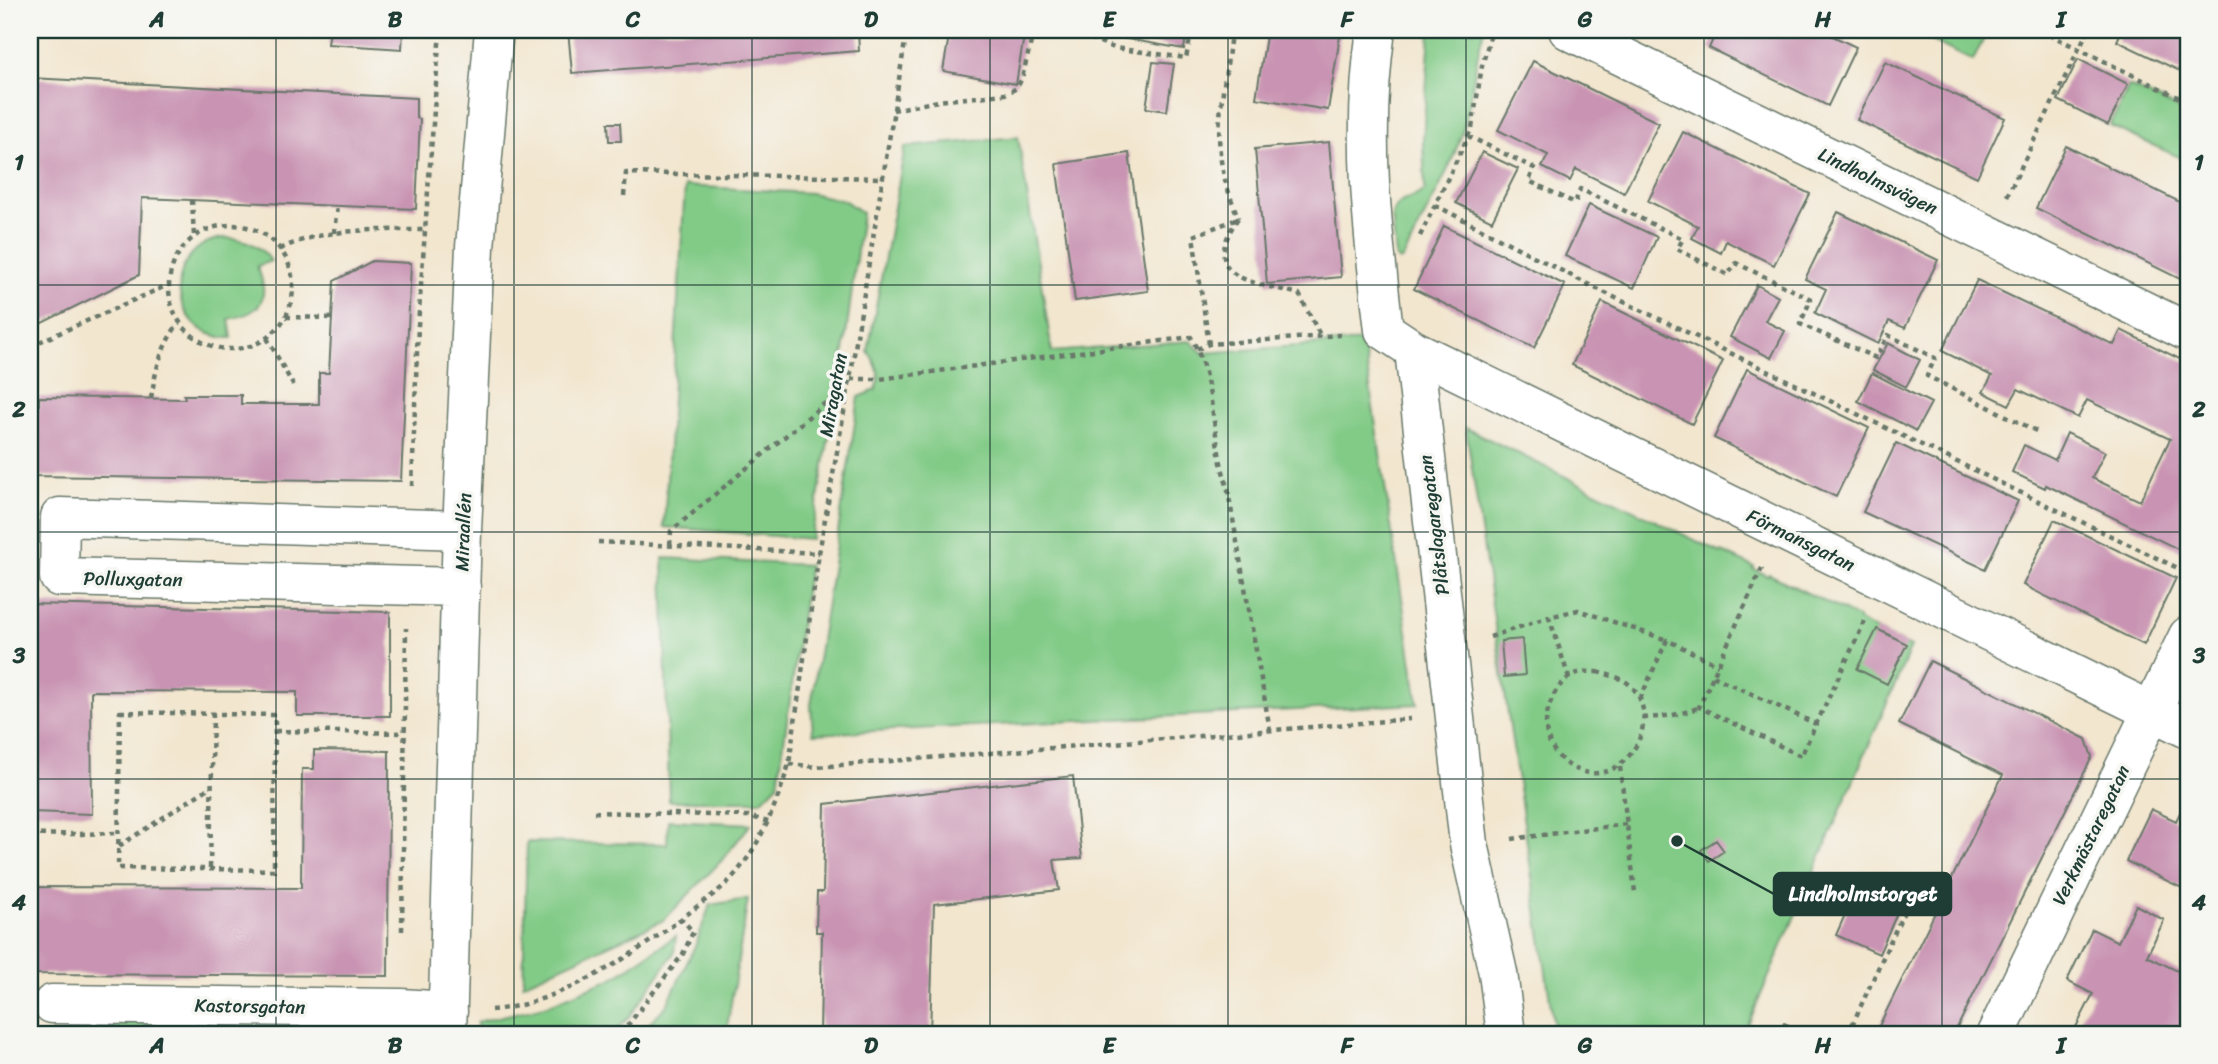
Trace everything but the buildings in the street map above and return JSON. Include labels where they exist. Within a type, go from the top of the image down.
[{"type":"street","name":"Miraallén","points":[[448,1023],[462,530],[475,247],[494,30]]},
{"type":"street","name":"Plåtslagaregatan","points":[[1376,30],[1367,104],[1369,197],[1379,292],[1399,340],[1449,651],[1469,844],[1497,973],[1506,1034]]},
{"type":"street","name":"Lindholmsvägen","points":[[1568,30],[2188,332]]},
{"type":"street","name":"Förmansgatan","points":[[1399,340],[2188,729]]},
{"type":"street","name":"Polluxgatan","points":[[461,587],[59,577],[60,517],[462,530]]},
{"type":"street","name":"Verkmästaregatan","points":[[1996,1034],[2188,636]]},
{"type":"street","name":"Kastorsgatan","points":[[52,1004],[401,1008],[448,1023]]},
{"type":"path","points":[[411,528],[418,326],[440,30]]},
{"type":"path","name":"Miragatan","points":[[448,1023],[537,1000],[584,981],[623,960],[682,919],[728,882],[752,850],[768,822],[779,798],[789,764],[819,553],[907,30]]},
{"type":"path","points":[[893,110],[1005,93],[1017,88],[1034,30]]},
{"type":"path","points":[[1072,30],[1114,48],[1186,58],[1192,30]]},
{"type":"path","points":[[1231,30],[1221,110],[1220,153],[1223,172],[1238,218],[1226,243],[1228,269],[1245,281],[1299,294],[1321,337]]},
{"type":"path","points":[[1379,292],[1405,267],[1472,128],[1482,65],[1492,30]]},
{"type":"path","points":[[2040,30],[2188,102]]},
{"type":"path","points":[[1988,234],[2088,30]]},
{"type":"path","points":[[1468,136],[1534,168],[1529,181],[1575,203],[1580,190],[1683,239],[1677,249],[1728,275],[1736,263],[1811,299],[1800,324],[1876,358],[1888,335],[1935,358],[1927,376],[2040,433]]},
{"type":"path","points":[[624,196],[626,173],[883,178]]},
{"type":"path","points":[[192,200],[194,237]]},
{"type":"path","points":[[1435,205],[1595,288],[2188,573]]},
{"type":"path","points":[[334,233],[337,206]]},
{"type":"path","points":[[1209,344],[1193,236],[1238,218]]},
{"type":"path","points":[[239,225],[262,233],[280,249],[291,270],[292,302],[286,317],[267,338],[242,349],[218,349],[197,339],[180,323],[172,309],[168,285],[178,255],[194,237],[215,227],[239,225]]},
{"type":"path","points":[[280,249],[302,238],[334,233],[425,230]]},
{"type":"path","points":[[30,346],[168,285]]},
{"type":"path","points":[[286,317],[332,318]]},
{"type":"path","points":[[151,398],[160,354],[169,336],[180,323]]},
{"type":"path","points":[[670,545],[671,531],[830,399],[850,379],[880,379],[1191,337],[1198,349],[1214,413],[1219,463],[1227,485],[1270,730]]},
{"type":"path","points":[[1198,349],[1209,344],[1321,337],[1399,340]]},
{"type":"path","points":[[267,338],[293,385]]},
{"type":"path","points":[[1643,718],[1664,717],[1699,707],[1780,529]]},
{"type":"path","points":[[598,542],[819,553]]},
{"type":"path","points":[[1699,707],[1801,756],[1885,580]]},
{"type":"path","points":[[402,939],[406,585]]},
{"type":"path","points":[[1449,651],[1549,617],[1578,610],[1667,640],[1718,664]]},
{"type":"path","points":[[1549,617],[1569,678]]},
{"type":"path","points":[[1640,699],[1667,640]]},
{"type":"path","points":[[1597,672],[1617,677],[1631,686],[1640,699],[1643,718],[1640,739],[1620,767],[1603,772],[1578,772],[1561,760],[1550,744],[1546,728],[1553,696],[1561,684],[1576,673],[1597,672]]},
{"type":"path","points":[[1713,676],[1816,724]]},
{"type":"path","points":[[120,712],[275,715],[275,731],[274,870],[118,868],[120,712]]},
{"type":"path","points":[[210,868],[213,714]]},
{"type":"path","points":[[789,764],[817,767],[1456,715]]},
{"type":"path","points":[[275,731],[405,733]]},
{"type":"path","points":[[1620,767],[1635,892]]},
{"type":"path","points":[[119,846],[212,786]]},
{"type":"path","points":[[594,813],[748,816],[768,822]]},
{"type":"path","points":[[1469,844],[1627,824]]},
{"type":"path","points":[[30,835],[119,833]]},
{"type":"path","points":[[1848,1034],[1912,894]]},
{"type":"path","points":[[621,1034],[683,954],[693,932],[682,919]]},
{"type":"green space","points":[[1427,30],[1484,30],[1461,136],[1442,183],[1403,259],[1399,261],[1396,257],[1392,215],[1399,204],[1425,190],[1423,141],[1430,31]]},
{"type":"green space","points":[[1909,30],[1988,30],[1973,61]]},
{"type":"green space","points":[[2129,86],[2188,113],[2188,161],[2110,126]]},
{"type":"green space","points":[[1018,137],[1052,352],[1190,341],[1203,353],[1363,341],[1418,704],[813,734],[811,705],[859,397],[876,390],[879,379],[878,370],[868,351],[905,147]]},
{"type":"green space","points":[[685,186],[811,193],[845,201],[862,213],[844,351],[811,539],[664,527]]},
{"type":"green space","points":[[222,238],[249,243],[261,250],[271,261],[257,266],[263,287],[261,303],[249,313],[229,319],[232,338],[211,334],[195,324],[184,309],[180,292],[181,274],[188,258],[202,245]]},
{"type":"green space","points":[[1466,428],[1754,567],[1753,569],[1767,576],[1769,574],[1911,647],[1744,1034],[1555,1034]]},
{"type":"green space","points":[[663,558],[809,565],[778,784],[761,801],[669,801]]},
{"type":"green space","points":[[668,820],[751,824],[722,860],[664,920],[523,984],[527,842],[667,844]]},
{"type":"green space","points":[[748,899],[726,1034],[639,1034],[667,1005],[695,946],[710,905]]},
{"type":"green space","points":[[676,936],[674,953],[630,1016],[612,1034],[477,1034],[477,1022],[545,1006],[613,978]]},
{"type":"green space","points":[[102,1021],[373,1025],[369,1034],[338,1034],[338,1030],[113,1034],[103,1027]]},
{"type":"place","name":"Lindholmstorget","points":[[1677,841]]}]
